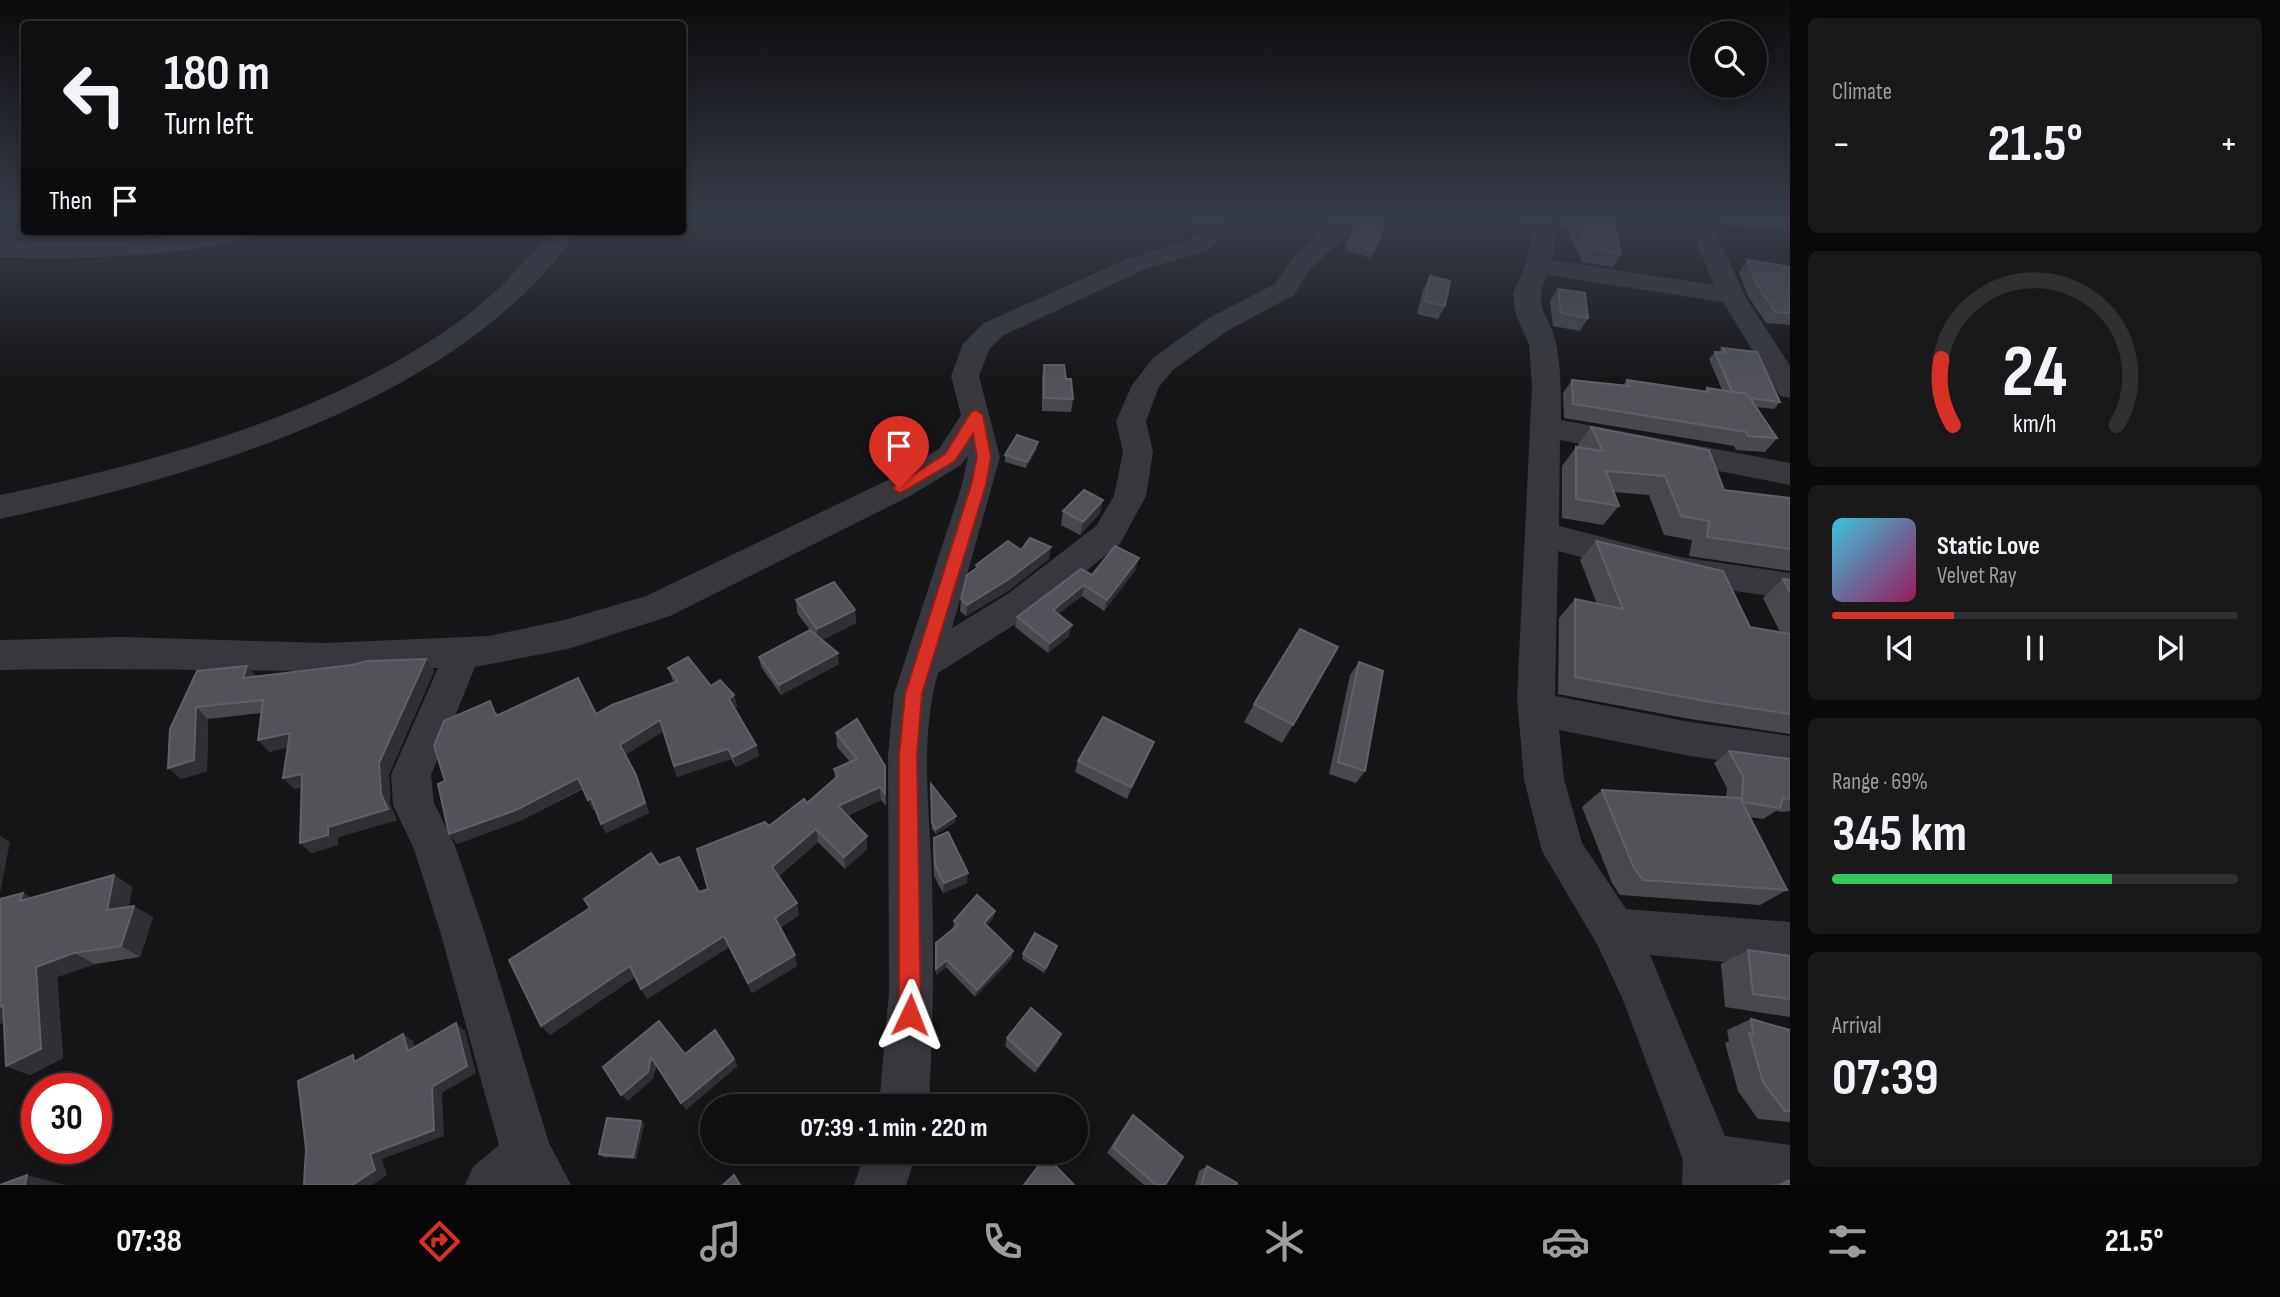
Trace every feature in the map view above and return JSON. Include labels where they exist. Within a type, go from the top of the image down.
[{"type":"street","points":[[0,507],[132,477],[202,455],[342,399],[457,337],[529,271]]},
{"type":"street","points":[[906,1094],[912,992],[908,755],[913,694],[978,485],[984,457],[965,376],[977,344],[994,329],[1120,271]]},
{"type":"street","points":[[923,663],[1021,603],[1108,536],[1130,496],[1138,452],[1131,421],[1146,385],[1163,364],[1217,325],[1285,289],[1296,271]]},
{"type":"street","points":[[1536,271],[1526,293],[1529,315],[1543,344],[1547,386],[1537,709],[1544,779],[1563,851],[1614,930],[1643,991],[1709,1172],[1790,1171]]},
{"type":"street","points":[[1572,271],[1732,296]]},
{"type":"street","points":[[1721,271],[1732,296],[1790,389]]},
{"type":"street","points":[[0,655],[121,652],[325,658],[489,651],[568,634],[657,606],[887,494],[940,464],[959,447],[976,415]]},
{"type":"street","points":[[1546,426],[1790,474]]},
{"type":"street","points":[[1542,534],[1680,570],[1790,586]]},
{"type":"street","points":[[463,652],[411,775],[411,792],[434,846],[462,931],[521,1175]]},
{"type":"street","points":[[1537,709],[1690,739],[1790,753]]},
{"type":"street","points":[[1614,930],[1790,945]]},
{"type":"street","points":[[880,1185],[888,1164]]},
{"type":"building","points":[[1752,271],[1790,271],[1790,313],[1775,312]]},
{"type":"building","points":[[1430,276],[1450,281],[1445,306],[1424,301]]},
{"type":"building","points":[[1558,289],[1585,293],[1588,318],[1561,313]]},
{"type":"building","points":[[1722,348],[1757,352],[1780,402],[1750,398],[1747,394],[1732,392],[1715,352],[1725,353]]},
{"type":"building","points":[[1044,365],[1064,365],[1066,379],[1071,379],[1073,399],[1044,398]]},
{"type":"building","points":[[1572,380],[1629,386],[1627,380],[1708,392],[1707,388],[1747,394],[1777,438],[1748,436],[1746,432],[1573,404]]},
{"type":"building","points":[[1591,427],[1709,450],[1724,490],[1790,498],[1790,549],[1707,537],[1709,521],[1681,516],[1665,476],[1606,471],[1619,506],[1576,499],[1576,447],[1603,451]]},
{"type":"building","points":[[1017,435],[1038,442],[1027,462],[1005,455]]},
{"type":"building","points":[[1084,490],[1103,500],[1083,522],[1063,511]]},
{"type":"building","points":[[1030,538],[1051,547],[1009,579],[967,605],[961,599],[967,575],[978,567],[976,565],[1008,541],[1021,550]]},
{"type":"building","points":[[1596,541],[1723,571],[1750,627],[1790,634],[1790,714],[1575,677],[1575,599],[1623,609]]},
{"type":"building","points":[[1115,546],[1139,558],[1107,600],[1084,585],[1053,610],[1072,625],[1050,643],[1017,617],[1081,569],[1092,575]]},
{"type":"building","points":[[1783,579],[1790,580],[1790,592]]},
{"type":"building","points":[[834,582],[855,610],[817,629],[796,600]]},
{"type":"building","points":[[1300,629],[1338,647],[1293,725],[1254,704]]},
{"type":"building","points":[[810,630],[838,653],[779,685],[759,657]]},
{"type":"building","points":[[688,657],[711,686],[720,680],[734,695],[729,699],[756,745],[733,757],[728,749],[674,766],[660,720],[620,745],[636,775],[645,803],[601,824],[591,798],[588,800],[578,778],[516,810],[449,834],[438,784],[445,781],[434,746],[444,721],[490,701],[496,716],[578,678],[596,714],[612,705],[678,681],[668,668]]},
{"type":"building","points":[[426,659],[379,763],[381,794],[388,809],[328,827],[328,835],[300,843],[302,774],[283,778],[290,733],[258,740],[263,700],[196,707],[194,760],[168,768],[170,729],[197,671],[247,666],[243,678],[367,661]]},
{"type":"building","points":[[1359,662],[1383,671],[1365,771],[1338,762]]},
{"type":"building","points":[[1103,717],[1154,742],[1131,787],[1078,761]]},
{"type":"building","points":[[857,719],[885,766],[885,793],[880,787],[838,806],[867,836],[844,857],[816,829],[772,867],[797,903],[775,918],[795,955],[748,983],[724,936],[641,989],[630,966],[541,1026],[509,960],[590,908],[584,899],[651,853],[659,865],[679,857],[699,892],[708,889],[697,849],[765,822],[769,826],[804,799],[807,803],[838,776],[834,769],[857,759],[836,733]]},
{"type":"building","points":[[1729,751],[1790,759],[1790,799],[1783,798],[1780,808],[1742,802],[1743,776]]},
{"type":"building","points":[[931,784],[956,816],[936,829],[932,823]]},
{"type":"building","points":[[1602,790],[1740,798],[1787,890],[1643,880],[1634,868]]},
{"type":"building","points":[[948,832],[968,873],[944,883],[935,865],[934,838]]},
{"type":"building","points":[[114,875],[107,910],[134,906],[121,946],[74,953],[36,967],[41,1049],[6,1066],[3,1005],[0,1007],[0,899],[23,893],[20,901]]},
{"type":"building","points":[[977,895],[995,911],[984,923],[1013,951],[977,990],[947,960],[936,969],[936,943],[958,925],[954,921]]},
{"type":"building","points":[[1035,933],[1057,946],[1046,968],[1023,954]]},
{"type":"building","points":[[1748,950],[1790,956],[1790,999],[1753,994]]},
{"type":"building","points":[[1031,1008],[1061,1034],[1038,1066],[1007,1038]]},
{"type":"building","points":[[1751,1019],[1790,1030],[1790,1111],[1785,1111],[1763,1082],[1749,1033],[1753,1033]]},
{"type":"building","points":[[659,1021],[685,1054],[715,1030],[734,1059],[681,1103],[651,1057],[648,1072],[621,1095],[603,1067]]},
{"type":"building","points":[[456,1023],[467,1066],[432,1087],[434,1130],[370,1154],[375,1170],[352,1185],[304,1185],[306,1149],[298,1081],[353,1055],[354,1062],[403,1034],[408,1051]]},
{"type":"building","points":[[1133,1115],[1183,1157],[1165,1185],[1156,1185],[1113,1147]]},
{"type":"building","points":[[607,1118],[641,1121],[633,1157],[599,1154]]},
{"type":"building","points":[[1040,1164],[1054,1164],[1074,1185],[1024,1185]]},
{"type":"building","points":[[1207,1166],[1237,1183],[1237,1185],[1201,1185]]},
{"type":"building","points":[[27,1175],[25,1185],[0,1185]]},
{"type":"building","points":[[734,1175],[740,1185],[723,1185]]},
{"type":"route","points":[[899,488],[950,457],[959,447],[976,415],[984,457],[978,485],[913,694],[908,755],[912,992],[910,1015]]}]
